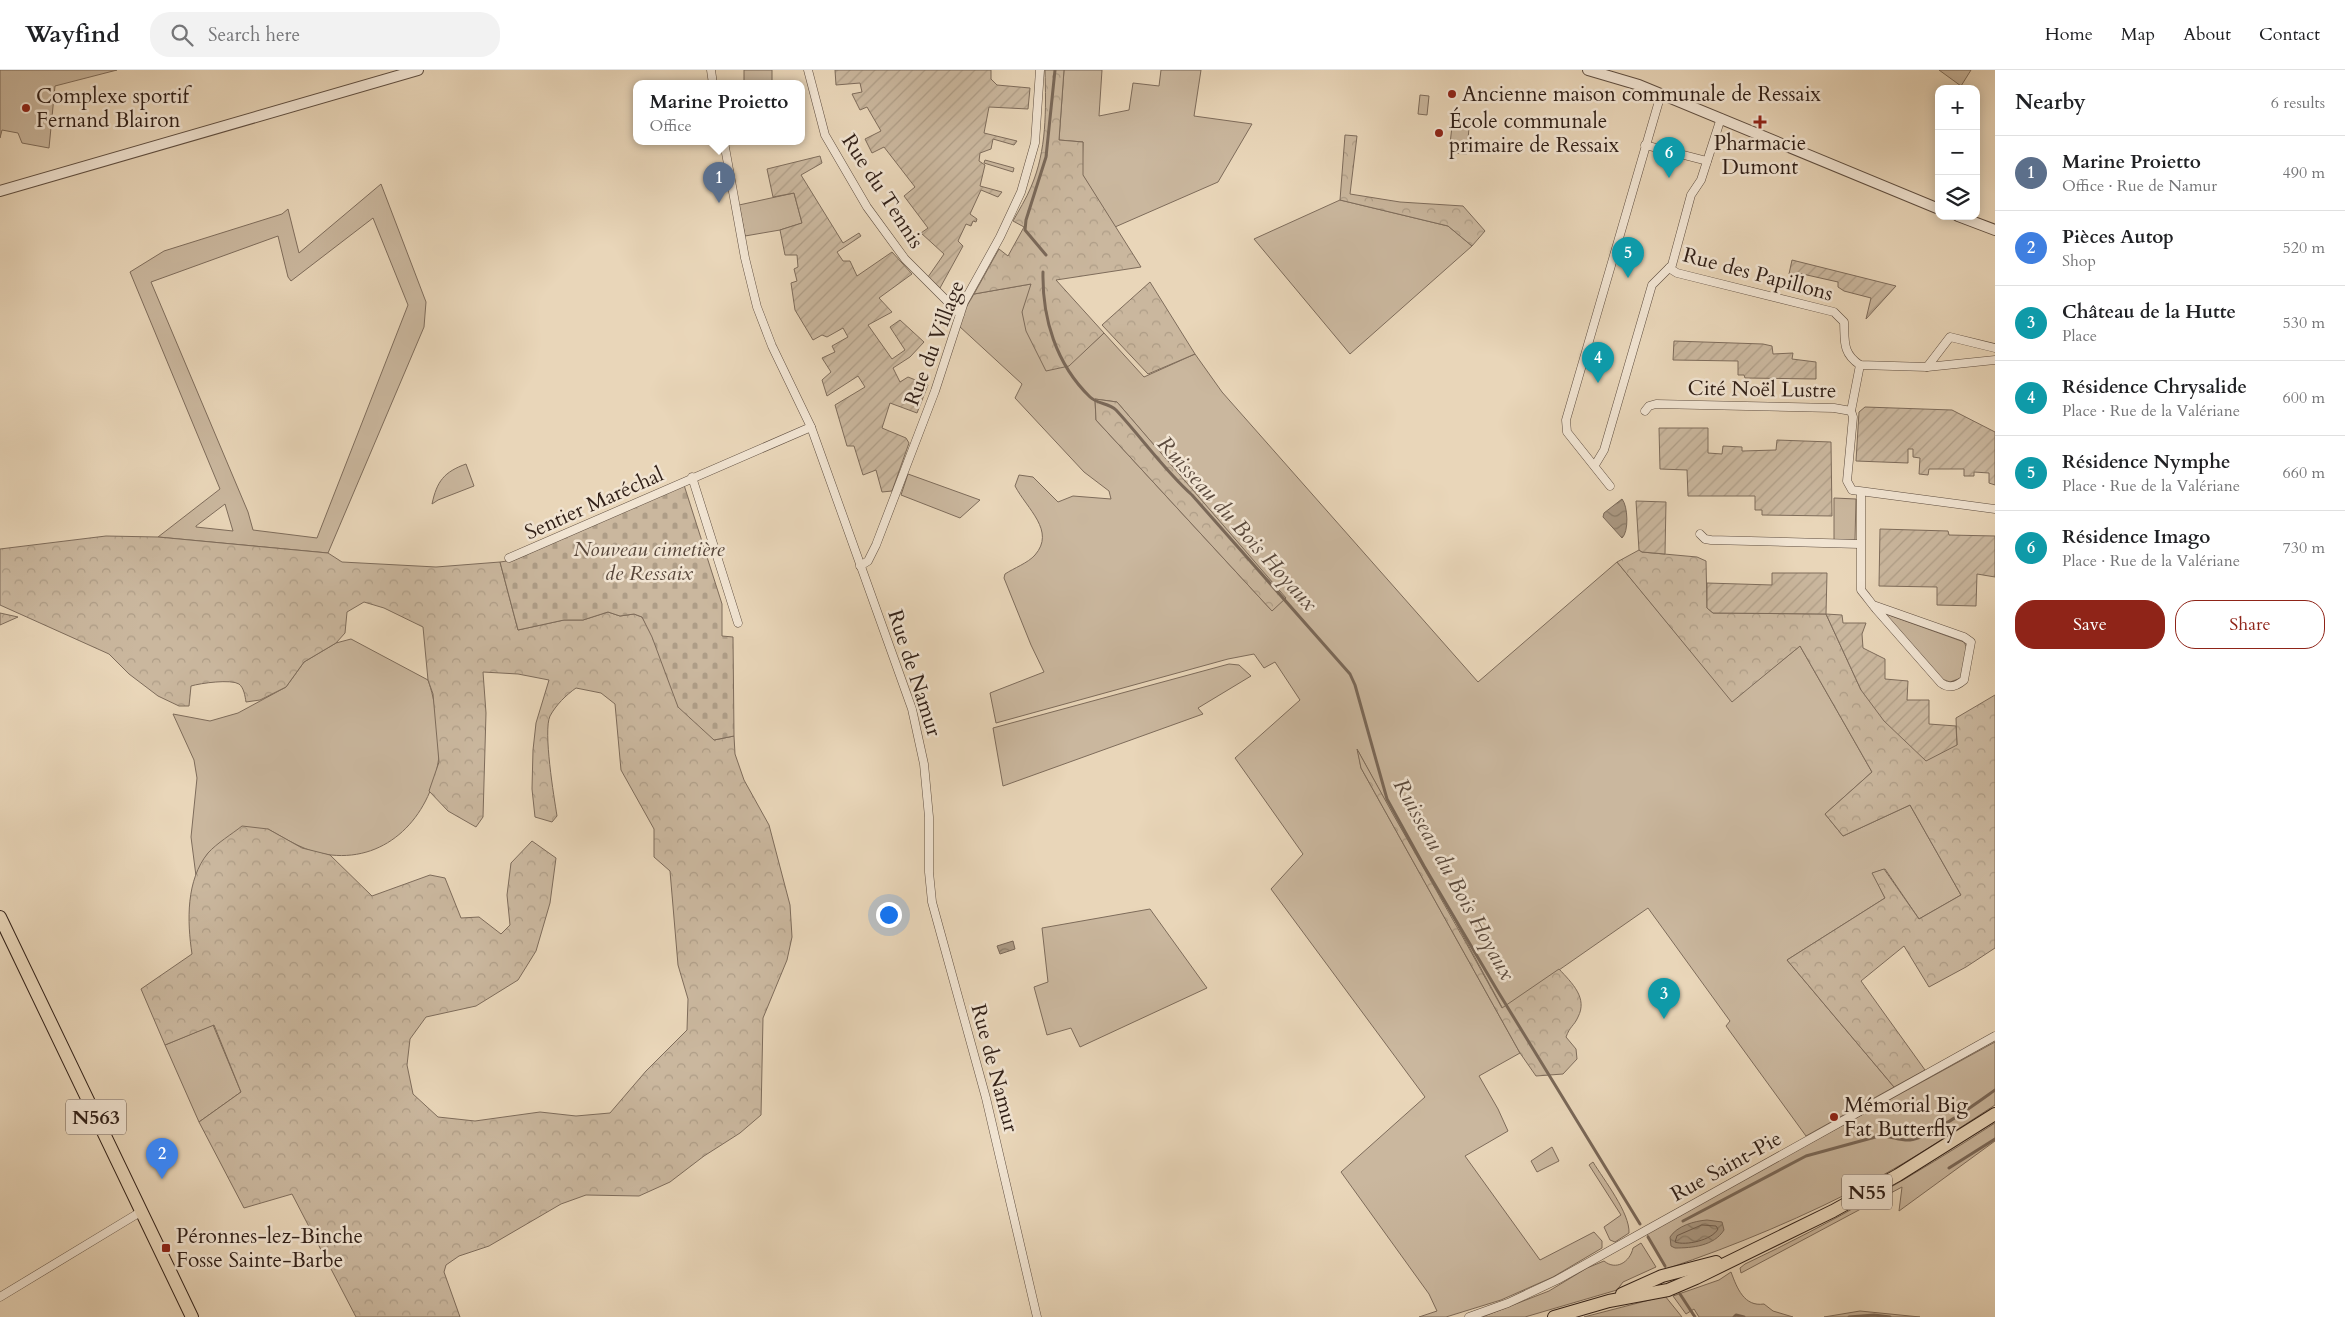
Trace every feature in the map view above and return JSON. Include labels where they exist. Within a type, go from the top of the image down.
[{"type":"main road","name":"N563","points":[[0,919],[192,1317]]},
{"type":"main road","name":"N55","points":[[1554,1317],[1609,1301],[1668,1290],[1696,1278],[1733,1258],[1833,1211],[1898,1175],[1995,1114]]},
{"type":"street","points":[[0,191],[418,70]]},
{"type":"street","name":"Rue du Tennis","points":[[808,70],[825,135],[868,207],[905,259],[958,318]]},
{"type":"street","name":"Rue du Village","points":[[860,566],[868,561],[874,551],[935,391],[958,318],[1000,238],[1026,176],[1035,143],[1040,70]]},
{"type":"street","points":[[1588,70],[1661,94],[1935,207]]},
{"type":"street","points":[[1610,486],[1567,432],[1566,420],[1661,94]]},
{"type":"street","points":[[1595,465],[1604,450],[1652,285],[1670,268],[1691,195],[1701,180],[1721,118]]},
{"type":"street","name":"Rue de Namur","points":[[725,145],[745,258],[757,307],[772,346],[811,426],[906,689],[918,729],[927,799],[932,902],[986,1098],[1037,1317]]},
{"type":"street","points":[[1645,145],[1707,161]]},
{"type":"street","points":[[1969,220],[1995,230]]},
{"type":"street","name":"Rue des Papillons","points":[[1670,268],[1677,273],[1834,312],[1844,322],[1845,349],[1854,361],[1860,365]]},
{"type":"street","points":[[1927,367],[1950,337],[1995,348]]},
{"type":"street","points":[[1851,411],[1860,365],[1927,367],[1995,360]]},
{"type":"street","name":"Cité Noël Lustre","points":[[1645,411],[1650,406],[1656,404],[1834,408],[1851,411],[1853,417],[1847,481],[1852,490],[1861,492]]},
{"type":"street","name":"Sentier Maréchal","points":[[509,558],[811,426]]},
{"type":"street","name":"Sentier Maréchal","points":[[692,477],[738,624]]},
{"type":"street","points":[[1873,605],[1969,640],[1972,645],[1964,680],[1956,686],[1947,686],[1941,683],[1873,605],[1861,590],[1861,492],[1995,509]]},
{"type":"street","points":[[1700,534],[1705,539],[1710,540],[1860,544]]},
{"type":"street","name":"Rue Saint-Pie","points":[[1469,1317],[1527,1295],[1612,1250],[1995,1036]]},
{"type":"street","points":[[0,1297],[142,1211]]},
{"type":"green space","name":"Complexe sportif Fernand Blairon","points":[[0,70],[117,70],[55,86],[49,148],[22,143],[18,133],[2,130],[0,138]]},
{"type":"green space","points":[[744,70],[772,70],[772,80],[744,80]]},
{"type":"green space","points":[[835,70],[991,70],[991,79],[997,85],[1030,88],[1028,109],[989,107],[984,133],[1017,141],[1014,145],[993,139],[991,149],[980,153],[979,161],[985,165],[980,186],[1002,192],[998,197],[981,190],[970,214],[977,219],[976,222],[973,221],[971,226],[966,224],[958,241],[963,246],[940,288],[928,277],[944,254],[921,233],[928,228],[904,196],[915,187],[884,147],[872,153],[865,139],[881,131],[867,107],[860,110],[852,94],[862,92],[860,83],[836,85]]},
{"type":"green space","points":[[1045,70],[1064,70],[1059,140],[1083,142],[1083,175],[1141,267],[1056,280],[1104,333],[1069,366],[1046,371],[1026,331],[1022,312],[1031,284],[974,294],[999,249],[1008,256],[1024,227],[1013,221],[1031,187],[1040,159],[1045,115]]},
{"type":"green space","points":[[1064,70],[1102,70],[1099,116],[1129,110],[1133,83],[1159,86],[1161,70],[1201,70],[1194,116],[1252,124],[1218,182],[1115,227],[1082,174],[1083,142],[1059,140]]},
{"type":"green space","points":[[1939,70],[1971,70],[1962,85]]},
{"type":"green space","points":[[1420,95],[1429,96],[1427,115],[1418,114]]},
{"type":"green space","points":[[1452,126],[1469,127],[1467,154],[1449,153]]},
{"type":"green space","points":[[1345,135],[1357,136],[1350,194],[1400,202],[1463,206],[1485,231],[1472,246],[1448,226],[1340,200]]},
{"type":"green space","points":[[820,156],[822,163],[801,175],[843,243],[859,233],[861,236],[837,252],[843,261],[850,261],[857,276],[892,252],[912,274],[879,298],[892,312],[868,325],[892,359],[905,350],[890,327],[900,320],[924,342],[910,357],[893,368],[900,382],[908,377],[928,385],[917,413],[890,403],[882,428],[906,438],[909,443],[892,491],[882,492],[876,470],[863,475],[854,446],[847,446],[835,405],[865,387],[858,376],[827,396],[822,380],[831,372],[822,358],[835,352],[832,346],[848,337],[843,328],[827,337],[822,335],[813,340],[795,310],[791,283],[797,281],[794,269],[798,267],[797,255],[785,255],[780,230],[802,223],[794,193],[773,197],[767,169]]},
{"type":"green space","points":[[985,160],[1014,168],[1013,172],[984,163]]},
{"type":"green space","points":[[381,184],[426,302],[424,327],[328,553],[158,537],[220,489],[130,272],[164,251],[282,214],[288,209],[299,253]],"holes":[[[373,218],[408,305],[317,538],[253,530],[248,512],[151,282],[278,236],[288,277],[291,281]],[[225,504],[233,531],[196,527],[196,526]]]},
{"type":"green space","points":[[794,193],[802,223],[780,230],[745,236],[739,205]]},
{"type":"green space","points":[[1340,200],[1448,226],[1472,246],[1350,354],[1254,239]]},
{"type":"green space","points":[[1792,260],[1896,286],[1866,319],[1871,298],[1844,291],[1838,287],[1838,282],[1798,273],[1796,276],[1789,274]]},
{"type":"green space","points":[[1150,282],[1195,354],[1148,374],[1102,325]]},
{"type":"green space","points":[[1031,284],[1069,365],[1104,333],[1144,377],[1195,354],[1222,392],[1478,682],[1617,562],[1732,701],[1800,646],[1872,772],[1825,814],[1843,836],[1910,805],[1961,895],[1919,919],[1885,869],[1873,873],[1885,898],[1787,960],[1894,1087],[1806,1136],[1726,1026],[1730,1021],[1648,908],[1503,1009],[1358,751],[1361,768],[1520,1053],[1479,1076],[1508,1131],[1465,1156],[1540,1260],[1594,1232],[1602,1241],[1602,1248],[1553,1277],[1501,1300],[1446,1317],[1419,1317],[1437,1311],[1429,1294],[1341,1172],[1425,1097],[1271,889],[1303,854],[1235,758],[1300,700],[1275,662],[1264,668],[1254,654],[1228,659],[996,723],[990,693],[1044,672],[1004,578],[1005,574],[1032,558],[1041,546],[1041,529],[1015,486],[1019,475],[1033,477],[1058,502],[1073,496],[1111,499],[1109,491],[1084,472],[1015,398],[1022,384],[959,326],[961,316],[974,294]],"holes":[[[1095,399],[1117,402],[1285,598],[1272,611],[1096,420]]]},
{"type":"green space","points":[[1674,341],[1763,344],[1772,346],[1773,354],[1793,353],[1792,359],[1816,362],[1816,379],[1745,378],[1744,375],[1738,375],[1738,361],[1673,360]]},
{"type":"green space","points":[[1095,399],[1117,402],[1286,598],[1272,611],[1096,420]]},
{"type":"green space","points":[[1865,407],[1952,410],[1995,432],[1995,485],[1989,483],[1989,473],[1974,472],[1974,476],[1964,476],[1964,469],[1929,469],[1928,475],[1919,474],[1920,458],[1913,457],[1913,449],[1908,449],[1908,463],[1856,461],[1859,412]]},
{"type":"green space","points":[[1659,428],[1708,428],[1708,453],[1722,454],[1723,446],[1742,447],[1742,451],[1776,450],[1777,440],[1831,442],[1832,516],[1762,515],[1762,510],[1755,510],[1755,496],[1688,496],[1687,470],[1660,469]]},
{"type":"green space","points":[[466,464],[474,486],[432,504],[436,489],[443,478],[452,470]]},
{"type":"green space","points":[[908,474],[980,500],[960,518],[901,495]]},
{"type":"green space","name":"Nouveau cimetière de Ressaix","points":[[684,485],[722,604],[722,636],[733,637],[734,736],[714,740],[678,707],[652,637],[642,617],[634,614],[620,616],[608,612],[583,620],[564,620],[518,630],[500,562],[514,560]]},
{"type":"green space","points":[[1834,498],[1856,499],[1855,540],[1834,540]]},
{"type":"green space","points":[[1636,501],[1666,502],[1665,554],[1642,552],[1639,550]]},
{"type":"green space","points":[[1880,529],[1948,531],[1949,535],[1995,536],[1995,577],[1977,574],[1976,606],[1937,605],[1937,587],[1879,586]]},
{"type":"green space","points":[[106,536],[158,537],[328,553],[342,562],[436,567],[500,562],[518,630],[564,620],[583,620],[608,612],[620,616],[634,614],[642,617],[714,740],[734,736],[735,754],[744,780],[769,825],[790,905],[792,937],[787,960],[763,1018],[761,1115],[740,1133],[704,1156],[670,1182],[639,1196],[586,1195],[561,1204],[489,1246],[459,1256],[446,1265],[444,1272],[460,1317],[356,1317],[292,1194],[244,1208],[199,1122],[241,1092],[214,1025],[165,1045],[141,989],[192,954],[189,915],[192,888],[201,864],[208,853],[242,826],[268,829],[302,848],[330,855],[372,896],[430,875],[445,878],[461,918],[479,917],[501,934],[510,925],[507,895],[511,863],[532,841],[556,858],[550,903],[536,951],[518,980],[476,1006],[426,1017],[410,1039],[407,1065],[413,1094],[438,1117],[475,1121],[540,1112],[576,1116],[610,1113],[646,1071],[687,1030],[688,999],[678,965],[670,871],[654,857],[654,829],[621,770],[615,704],[601,693],[576,688],[562,700],[550,716],[548,724],[548,749],[557,816],[552,822],[535,817],[532,789],[536,723],[549,680],[518,674],[483,672],[486,713],[483,817],[476,827],[448,811],[429,791],[439,762],[433,694],[428,680],[423,627],[384,608],[364,602],[347,612],[345,633],[336,643],[304,662],[286,687],[260,700],[246,702],[243,690],[239,684],[216,682],[191,686],[189,706],[179,706],[158,696],[129,674],[109,654],[0,605],[0,549]]},
{"type":"green space","points":[[1639,550],[1642,552],[1697,557],[1706,561],[1707,608],[1713,613],[1826,614],[1861,690],[1957,745],[1956,718],[1995,695],[1995,948],[1966,967],[1929,987],[1904,946],[1861,981],[1925,1070],[1894,1087],[1787,960],[1885,898],[1872,873],[1884,869],[1919,919],[1961,895],[1910,805],[1843,836],[1825,814],[1872,772],[1800,646],[1732,702],[1617,562]]},
{"type":"green space","points":[[1772,573],[1827,573],[1826,614],[1713,613],[1707,608],[1707,583],[1772,585]]},
{"type":"green space","points":[[0,613],[18,617],[0,625]]},
{"type":"green space","points":[[1883,613],[1964,642],[1967,648],[1961,678],[1950,682],[1942,679]]},
{"type":"green space","points":[[1826,614],[1842,615],[1843,623],[1866,623],[1862,634],[1863,648],[1885,659],[1885,679],[1908,681],[1907,700],[1929,700],[1929,724],[1956,726],[1957,745],[1926,761],[1884,721],[1861,690]]},
{"type":"green space","points":[[351,639],[428,680],[437,721],[439,755],[433,783],[415,817],[402,832],[388,843],[370,851],[352,855],[331,855],[314,852],[268,829],[208,853],[196,876],[191,837],[197,778],[194,760],[173,714],[210,721],[238,713],[286,687],[304,662],[336,643]]},
{"type":"green space","points":[[1229,664],[1239,665],[1251,676],[1198,708],[1203,714],[1003,786],[993,728]]},
{"type":"green space","points":[[1357,749],[1502,1008],[1559,969],[1577,991],[1580,997],[1581,1010],[1566,1037],[1576,1049],[1577,1059],[1563,1074],[1536,1076],[1520,1053],[1361,768]]},
{"type":"green space","points":[[1150,909],[1207,988],[1080,1047],[1071,1028],[1047,1035],[1034,987],[1048,982],[1042,928]]},
{"type":"green space","points":[[213,1025],[241,1092],[199,1122],[165,1045]]},
{"type":"green space","points":[[1995,1042],[1995,1105],[1904,1163],[1847,1194],[1771,1229],[1666,1269],[1647,1234]]},
{"type":"green space","points":[[1995,1123],[1995,1141],[1899,1211],[1902,1187],[1741,1273],[1740,1268],[1745,1264],[1873,1198]]},
{"type":"green space","points":[[1552,1147],[1559,1161],[1537,1172],[1531,1161]]},
{"type":"green space","points":[[1593,1162],[1621,1206],[1628,1225],[1629,1233],[1615,1242],[1610,1240],[1604,1227],[1621,1215],[1589,1165]]},
{"type":"green space","points":[[1641,1243],[1656,1267],[1623,1282],[1617,1290],[1525,1317],[1482,1317],[1549,1291],[1587,1268],[1604,1261],[1613,1265],[1622,1264],[1629,1257],[1633,1248]]},
{"type":"green space","points":[[1731,1272],[1742,1295],[1751,1303],[1764,1304],[1773,1311],[1793,1317],[1699,1317],[1694,1309],[1686,1314],[1673,1296],[1719,1280]]},
{"type":"green space","points":[[1665,1296],[1682,1317],[1584,1317]]},
{"type":"green space","points":[[1860,1311],[1920,1317],[1824,1317]]},
{"type":"water","points":[[1622,499],[1626,507],[1627,519],[1626,530],[1622,538],[1603,517],[1604,513]]},
{"type":"water","points":[[1013,941],[1015,949],[1000,954],[997,946]]},
{"type":"water","points":[[1707,1220],[1722,1222],[1724,1230],[1715,1240],[1695,1247],[1675,1248],[1671,1246],[1670,1237],[1681,1227]]},
{"type":"waterway","points":[[1046,255],[1025,230],[1026,220],[1046,157],[1055,70]]},
{"type":"waterway","name":"Ruisseau du Bois Hoyaux","points":[[1043,272],[1043,289],[1048,323],[1060,355],[1078,384],[1090,397],[1116,410],[1350,674],[1355,685],[1387,799],[1497,990],[1640,1224]]},
{"type":"waterway","points":[[1683,1221],[1806,1156],[1879,1136],[1906,1140],[1918,1138],[1953,1119],[1995,1090]]},
{"type":"waterway","points":[[1949,1168],[1995,1139]]},
{"type":"waterway","name":"Ruisseau du Bois Hoyaux","points":[[1648,1237],[1665,1266]]},
{"type":"waterway","points":[[1680,1294],[1695,1317]]},
{"type":"waterway","points":[[1734,1317],[1736,1315],[1744,1317]]},
{"type":"waterway","points":[[1849,1317],[1874,1315],[1890,1317]]},
{"type":"place","name":"Ancienne maison communale de Ressaix","points":[[1452,94]]},
{"type":"place","name":"Complexe sportif Fernand Blairon","points":[[26,108]]},
{"type":"place","name":"Pharmacie Dumont","points":[[1760,122]]},
{"type":"place","name":"École communale primaire de Ressaix","points":[[1439,133]]},
{"type":"place","name":"Résidence Imago","points":[[1669,178]]},
{"type":"place","name":"Marine Proietto","points":[[719,203]]},
{"type":"place","name":"Résidence Nymphe","points":[[1628,278]]},
{"type":"place","name":"Résidence Chrysalide","points":[[1598,383]]},
{"type":"place","name":"Château de la Hutte","points":[[1664,1019]]},
{"type":"place","name":"Mémorial Big Fat Butterfly","points":[[1834,1117]]},
{"type":"place","name":"Pièces Autop","points":[[162,1179]]},
{"type":"place","name":"Péronnes-lez-Binche Fosse Sainte-Barbe","points":[[166,1248]]}]
